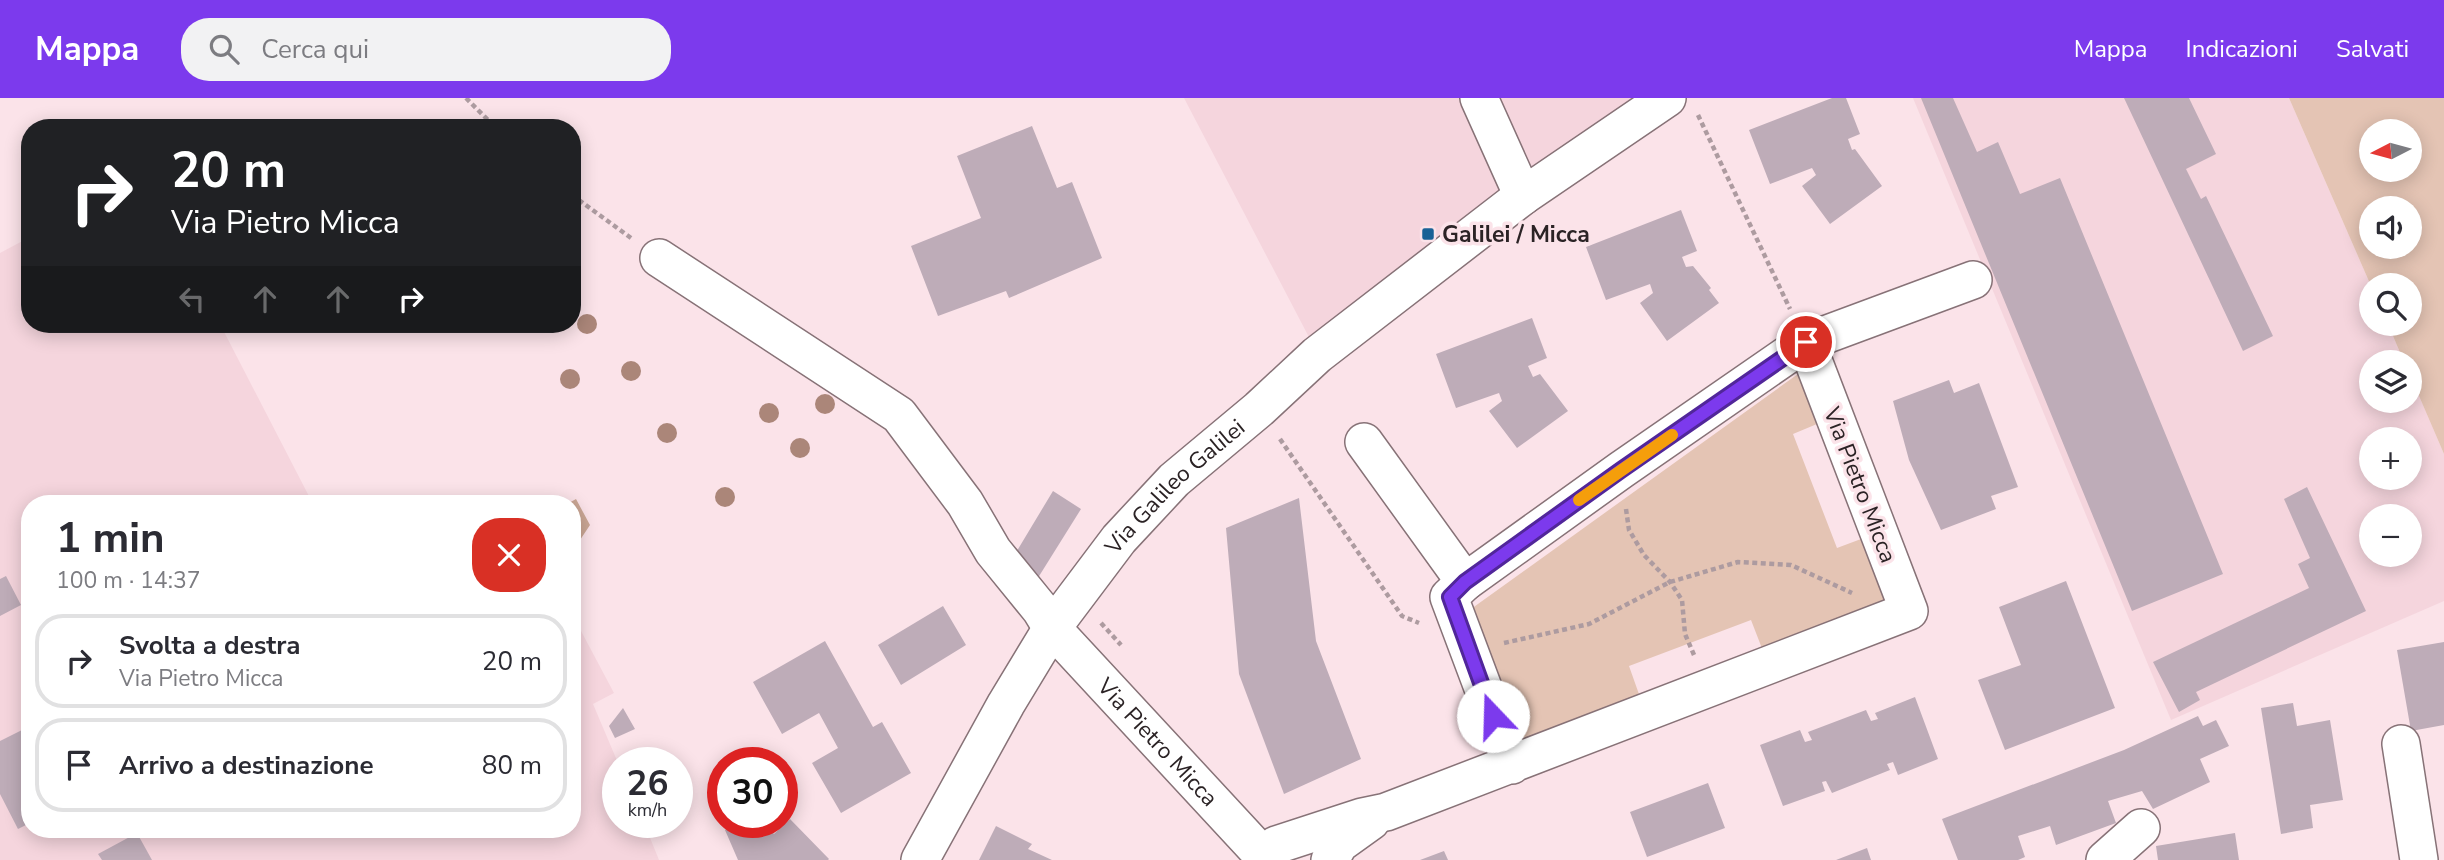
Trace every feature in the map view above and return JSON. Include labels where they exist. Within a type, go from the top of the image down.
[{"type":"street","points":[[1479,98],[1524,196]]},
{"type":"street","name":"Via Galileo Galilei","points":[[920,860],[1006,704],[1052,628],[1119,539],[1174,480],[1259,409],[1317,355],[1524,196],[1681,104]]},
{"type":"street","name":"Via Pietro Micca","points":[[659,258],[900,415],[965,503],[993,551],[1041,610],[1052,628],[1265,858],[1276,845],[1362,817],[1386,812],[1909,611],[1806,342]]},
{"type":"street","points":[[1512,765],[1450,597],[1465,582],[1621,470],[1806,342],[1973,280]]},
{"type":"street","points":[[1364,442],[1465,582]]},
{"type":"street","points":[[2401,744],[2419,860]]},
{"type":"street","name":"Via Pietro Micca","points":[[1329,860],[1339,844],[1357,829],[1386,812]]},
{"type":"street","points":[[2105,860],[2141,828]]},
{"type":"path","points":[[466,98],[487,119]]},
{"type":"path","points":[[1681,104],[1806,342]]},
{"type":"path","points":[[581,202],[659,258]]},
{"type":"path","points":[[1259,409],[1402,616],[1465,642],[1501,643],[1590,624],[1670,582],[1738,562],[1791,565],[1857,596]]},
{"type":"path","points":[[1621,470],[1629,530],[1644,555],[1670,582],[1682,600],[1685,634],[1707,688]]},
{"type":"shaded area","points":[[1184,98],[1636,98],[1312,343]]},
{"type":"shaded area","points":[[1913,98],[2289,98],[2365,273],[2359,273],[2359,336],[2393,336],[2399,350],[2359,350],[2359,413],[2422,413],[2422,403],[2444,454],[2444,601],[2171,720]]},
{"type":"shaded area","points":[[2289,98],[2444,98],[2444,454],[2422,403],[2422,350],[2399,350],[2393,336],[2422,336],[2422,273],[2365,273],[2359,259],[2422,259],[2422,196],[2359,196],[2359,258]]},
{"type":"shaded area","points":[[21,242],[21,333],[225,333],[308,495],[21,495],[21,838],[581,838],[581,631],[614,693],[593,704],[611,747],[602,747],[602,838],[650,838],[659,860],[0,860],[0,253]]},
{"type":"shaded area","points":[[1798,374],[1817,424],[1793,434],[1837,548],[1861,539],[1886,605],[1763,651],[1751,620],[1629,666],[1640,697],[1523,743],[1471,609]]},
{"type":"shaded area","points":[[581,508],[590,525],[581,538]]},
{"type":"building","points":[[1832,98],[1846,98],[1860,134],[1848,139],[1852,150],[1855,149],[1882,186],[1830,224],[1802,186],[1816,175],[1812,168],[1770,184],[1749,130]]},
{"type":"building","points":[[1921,98],[1953,98],[1977,152],[1998,142],[2020,194],[2060,178],[2223,574],[2132,611]]},
{"type":"building","points":[[2124,98],[2189,98],[2216,154],[2186,169],[2201,199],[2206,196],[2273,336],[2243,351]]},
{"type":"building","points":[[1032,126],[1057,188],[1072,182],[1102,258],[1009,298],[1006,291],[938,316],[911,246],[981,218],[957,156]]},
{"type":"building","points":[[1681,210],[1697,251],[1682,257],[1686,267],[1693,266],[1719,303],[1667,341],[1640,303],[1653,293],[1650,284],[1606,300],[1586,247]]},
{"type":"building","points":[[1532,318],[1547,358],[1528,366],[1533,377],[1540,374],[1568,411],[1517,448],[1489,411],[1502,401],[1499,393],[1456,408],[1436,354]]},
{"type":"building","points":[[1949,380],[1954,393],[1979,383],[2018,487],[1991,496],[1996,509],[1941,530],[1909,460],[1893,401]]},
{"type":"building","points":[[2307,487],[2366,611],[2196,692],[2200,700],[2179,712],[2153,662],[2309,588],[2298,564],[2310,558],[2284,499]]},
{"type":"building","points":[[1053,491],[1081,509],[1036,581],[1009,564]]},
{"type":"building","points":[[1299,498],[1316,641],[1361,759],[1284,794],[1239,674],[1226,528]]},
{"type":"building","points":[[6,576],[21,605],[0,616],[0,579]]},
{"type":"building","points":[[2066,581],[2115,708],[2005,750],[1978,680],[2021,665],[1999,607]]},
{"type":"building","points":[[943,606],[966,645],[901,685],[878,645]]},
{"type":"building","points":[[825,641],[873,727],[882,722],[911,773],[841,813],[812,763],[838,748],[819,713],[782,734],[753,682]]},
{"type":"building","points":[[2444,642],[2444,725],[2411,731],[2397,650]]},
{"type":"building","points":[[1915,697],[1938,759],[1898,775],[1893,762],[1887,764],[1890,770],[1832,793],[1826,781],[1822,782],[1825,791],[1783,806],[1760,745],[1800,730],[1805,742],[1812,740],[1808,732],[1866,710],[1871,721],[1878,719],[1875,713]]},
{"type":"building","points":[[2293,703],[2297,726],[2330,720],[2343,800],[2310,805],[2313,828],[2281,834],[2261,708]]},
{"type":"building","points":[[623,708],[635,729],[615,738],[609,726]]},
{"type":"building","points":[[2198,716],[2203,726],[2216,720],[2229,746],[2200,759],[2210,782],[2153,809],[2142,791],[2108,801],[2116,823],[2056,845],[2050,826],[2018,836],[2025,857],[2018,860],[1958,860],[1942,819],[2124,750]]},
{"type":"building","points":[[21,730],[21,828],[18,829],[0,794],[0,741]]},
{"type":"building","points":[[1708,783],[1725,828],[1647,857],[1630,812]]},
{"type":"building","points":[[996,826],[1032,844],[1028,849],[1052,860],[979,860]]},
{"type":"building","points":[[798,827],[829,859],[828,860],[738,860],[728,838],[798,838]]},
{"type":"building","points":[[2235,833],[2239,860],[2158,860],[2156,846]]},
{"type":"building","points":[[128,838],[140,838],[152,860],[102,860],[98,854]]},
{"type":"building","points":[[1867,848],[1871,860],[1836,860]]},
{"type":"building","points":[[1444,851],[1448,860],[1420,860]]},
{"type":"slow traffic","points":[[1579,500],[1672,435]]},
{"type":"place","name":"Galilei / Micca","points":[[1428,234]]},
{"type":"route","points":[[1493,716],[1450,597],[1465,582],[1621,470],[1806,342]]}]
